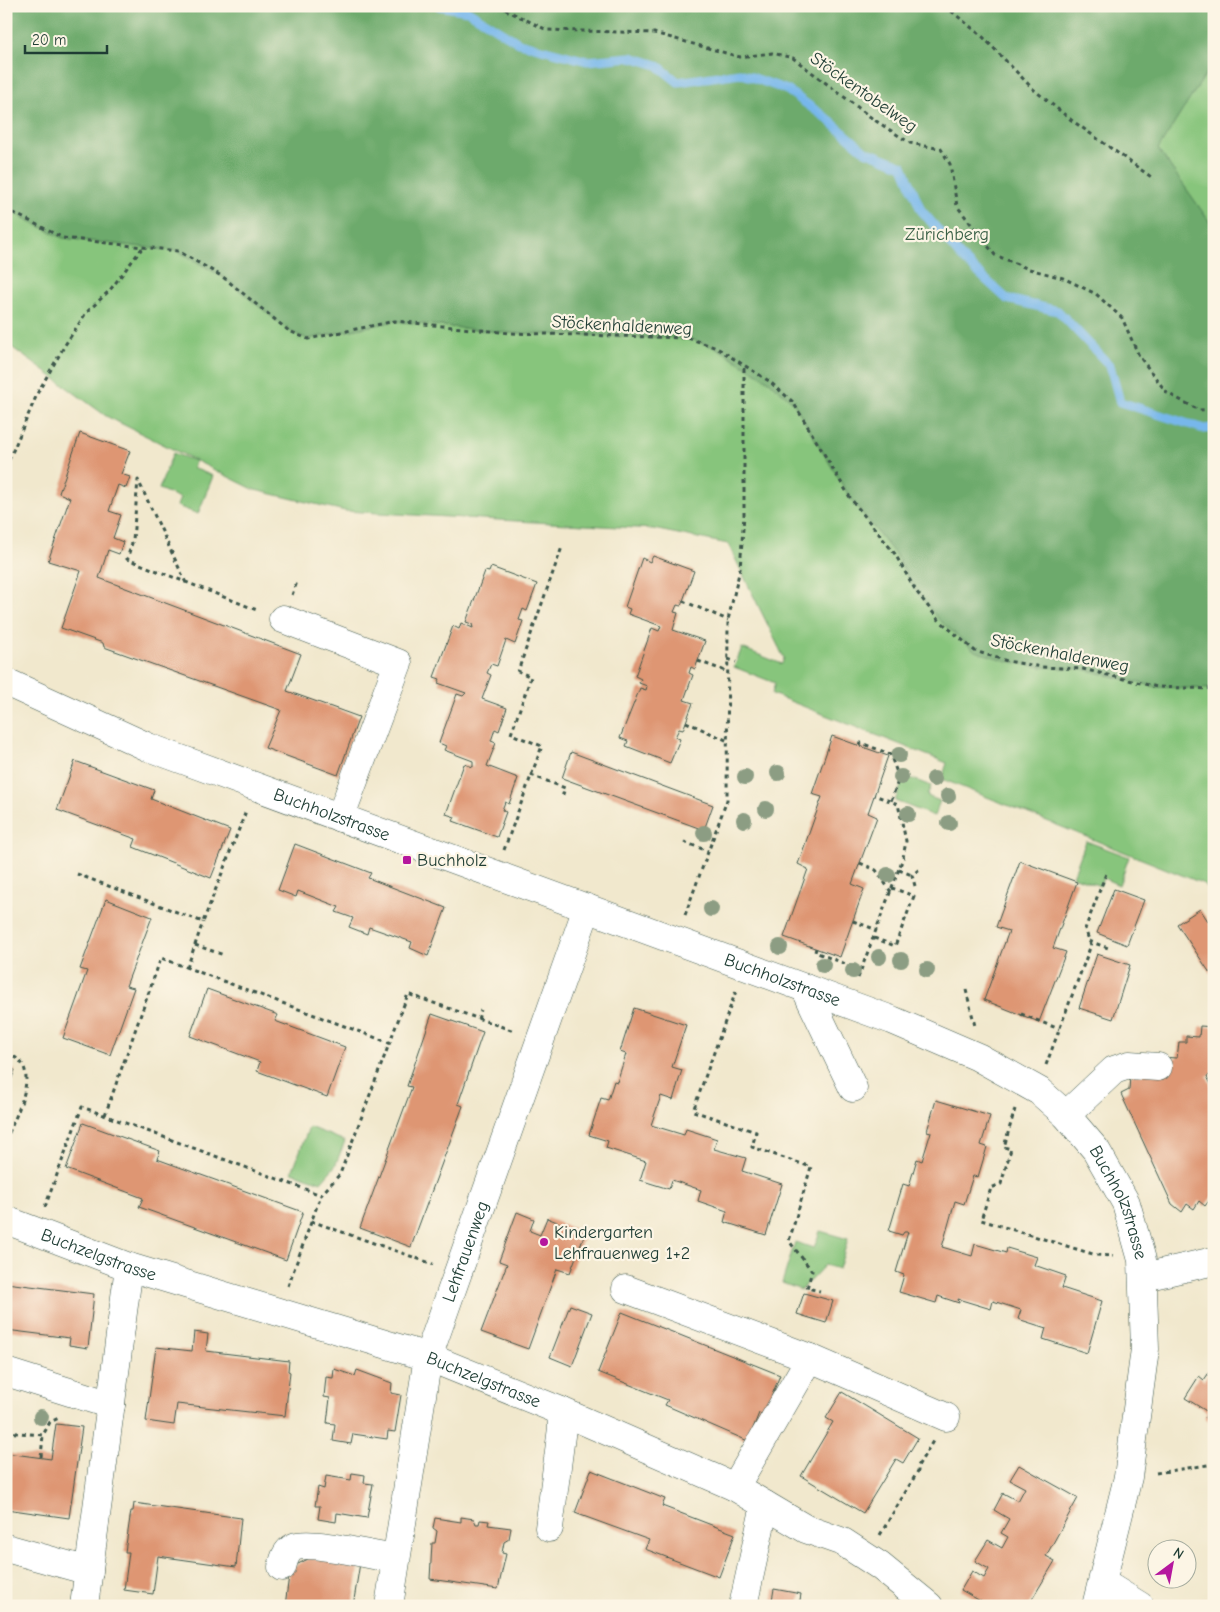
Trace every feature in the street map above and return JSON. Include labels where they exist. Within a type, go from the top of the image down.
[{"type":"street","points":[[283,620],[398,664],[340,818]]},
{"type":"street","name":"Buchholzstrasse","points":[[6,682],[148,747],[892,1020],[978,1057],[1039,1091],[1066,1115],[1096,1150],[1126,1203],[1142,1260],[1146,1349],[1130,1463],[1099,1595]]},
{"type":"street","name":"Lehfrauenweg","points":[[388,1606],[428,1357],[587,908]]},
{"type":"street","points":[[804,988],[853,1088]]},
{"type":"street","points":[[1066,1115],[1114,1070],[1129,1065],[1158,1067]]},
{"type":"street","name":"Buchzelgstrasse","points":[[6,1220],[129,1267],[428,1357],[562,1411],[735,1487],[806,1529],[842,1542],[867,1557],[929,1606]]},
{"type":"street","points":[[1144,1277],[1214,1261]]},
{"type":"street","points":[[84,1606],[129,1267]]},
{"type":"street","points":[[626,1289],[810,1358],[946,1417]]},
{"type":"street","points":[[735,1487],[810,1358]]},
{"type":"street","points":[[6,1372],[111,1405]]},
{"type":"street","points":[[549,1528],[562,1428],[562,1411]]},
{"type":"street","points":[[742,1606],[765,1505]]},
{"type":"street","points":[[282,1566],[284,1557],[293,1548],[308,1545],[395,1559]]},
{"type":"street","points":[[6,1548],[89,1571]]},
{"type":"street","points":[[1099,1595],[1140,1606]]},
{"type":"path","name":"Stöckentobelweg","points":[[498,6],[547,30],[654,33],[740,57],[772,53],[793,58],[873,119],[910,143],[941,149],[950,164],[958,206],[995,255],[1063,278],[1096,294],[1122,318],[1139,356],[1167,392],[1199,410],[1214,409]]},
{"type":"path","points":[[944,6],[983,37],[1033,88],[1070,119],[1154,179]]},
{"type":"path","name":"Stöckenhaldenweg","points":[[6,209],[63,238],[178,251],[223,277],[290,331],[308,339],[395,321],[510,333],[688,338],[717,348],[769,381],[793,402],[851,499],[895,554],[916,591],[938,619],[975,651],[1007,661],[1042,667],[1083,669],[1157,688],[1214,688]]},
{"type":"path","points":[[6,466],[38,392],[65,345],[86,313],[110,290],[142,247]]},
{"type":"path","points":[[681,924],[727,800],[728,620],[740,569],[744,515],[744,364]]},
{"type":"path","points":[[6,399],[8,405],[6,408]]},
{"type":"path","points":[[186,583],[138,480],[133,540],[127,559],[186,583],[283,620]]},
{"type":"path","points":[[501,858],[542,746],[511,734],[531,676],[518,670],[562,547]]},
{"type":"path","points":[[683,602],[728,620]]},
{"type":"path","points":[[728,659],[736,662]]},
{"type":"path","points":[[698,661],[728,672]]},
{"type":"path","points":[[686,722],[728,742]]},
{"type":"path","points":[[860,746],[861,743],[890,754],[899,778],[891,801]]},
{"type":"path","points":[[531,775],[566,788],[562,797]]},
{"type":"path","points":[[857,979],[899,870],[906,841],[898,804],[874,795]]},
{"type":"path","points":[[187,968],[249,804]]},
{"type":"path","points":[[684,842],[708,850]]},
{"type":"path","points":[[860,863],[876,870],[891,890],[914,896],[895,946],[874,938]]},
{"type":"path","points":[[912,875],[921,868]]},
{"type":"path","points":[[899,870],[912,875]]},
{"type":"path","points":[[1045,1066],[1090,945],[1085,929],[1106,871]]},
{"type":"path","points":[[77,874],[203,922]]},
{"type":"path","points":[[912,875],[915,886]]},
{"type":"path","points":[[853,921],[877,930]]},
{"type":"path","points":[[1089,941],[1111,949]]},
{"type":"path","points":[[195,945],[224,955]]},
{"type":"path","points":[[816,948],[815,952],[861,970]]},
{"type":"path","points":[[105,1115],[161,958],[390,1043]]},
{"type":"path","points":[[738,985],[693,1112],[756,1132],[752,1147],[811,1167],[789,1241],[812,1271],[807,1288],[820,1292]]},
{"type":"path","points":[[966,990],[977,1031]]},
{"type":"path","points":[[286,1289],[321,1195],[340,1174],[408,994],[515,1032]]},
{"type":"path","points":[[478,1019],[481,1010]]},
{"type":"path","points":[[1021,1014],[1059,1029]]},
{"type":"path","points":[[6,1054],[15,1056],[23,1062],[27,1073],[26,1086],[6,1140]]},
{"type":"path","points":[[1017,1103],[1004,1147],[1011,1149],[1001,1184],[991,1188],[981,1220],[1096,1255],[1119,1256]]},
{"type":"path","points":[[42,1215],[79,1106],[321,1195]]},
{"type":"path","points":[[311,1221],[439,1266]]},
{"type":"path","points":[[867,1557],[918,1471],[918,1466],[946,1417]]},
{"type":"path","points":[[41,1458],[43,1435],[50,1422],[60,1418]]},
{"type":"path","points":[[6,1432],[43,1435]]},
{"type":"path","points":[[1148,1474],[1214,1464]]},
{"type":"green space","name":"Zürichberg","points":[[6,6],[1214,6],[1214,61],[1158,149],[1214,228],[1214,689],[1157,687],[1083,669],[1042,667],[1007,661],[975,651],[938,619],[916,591],[895,554],[851,499],[793,402],[769,381],[717,348],[688,338],[510,333],[395,321],[308,339],[289,331],[223,277],[178,251],[63,238],[6,209]]},
{"type":"green space","points":[[1214,61],[1214,228],[1158,149]]},
{"type":"green space","points":[[6,209],[63,238],[178,251],[223,277],[308,339],[395,321],[510,333],[688,338],[717,348],[769,381],[793,402],[851,499],[895,554],[916,591],[1007,661],[1042,667],[1083,669],[1157,687],[1214,689],[1214,898],[1204,884],[942,779],[947,763],[772,694],[775,683],[734,667],[742,648],[782,664],[784,658],[728,544],[653,529],[345,511],[255,490],[106,416],[6,343]]},
{"type":"green space","points":[[173,453],[195,461],[193,468],[213,476],[198,514],[177,506],[180,498],[159,489]]},
{"type":"green space","points":[[905,776],[931,786],[927,796],[940,801],[934,816],[895,801]]},
{"type":"green space","points":[[1086,841],[1129,857],[1119,885],[1103,878],[1100,886],[1073,876]]},
{"type":"green space","points":[[309,1127],[345,1141],[335,1166],[321,1182],[292,1172]]},
{"type":"green space","points":[[820,1231],[848,1239],[839,1269],[825,1265],[801,1290],[782,1283],[795,1242],[814,1248]]},
{"type":"building","points":[[80,433],[130,451],[121,474],[130,477],[126,488],[118,485],[109,511],[121,515],[113,538],[123,542],[119,554],[108,550],[99,578],[301,654],[287,691],[359,717],[338,775],[265,748],[281,710],[104,647],[103,643],[61,628],[81,571],[48,561],[70,498],[59,493]]},
{"type":"building","points":[[653,556],[694,571],[681,606],[677,605],[674,612],[678,613],[673,630],[705,641],[695,669],[691,667],[689,673],[693,675],[684,700],[693,703],[683,730],[679,729],[675,737],[680,739],[670,763],[626,746],[628,741],[620,738],[640,688],[646,690],[647,686],[639,683],[641,679],[635,676],[652,628],[659,631],[661,626],[628,614],[630,609],[625,607],[642,558],[650,562]]},
{"type":"building","points":[[491,567],[537,584],[527,611],[523,609],[519,620],[523,621],[515,644],[506,640],[497,666],[491,664],[487,673],[491,675],[482,699],[507,708],[499,731],[495,729],[491,741],[496,743],[487,766],[518,778],[509,804],[505,802],[502,810],[506,812],[497,837],[453,821],[455,817],[446,814],[464,764],[473,767],[473,761],[444,750],[446,746],[439,743],[457,694],[463,696],[466,693],[438,683],[440,679],[434,677],[453,626],[459,629],[461,623],[473,628],[472,624],[466,622],[485,571],[489,572]]},
{"type":"building","points":[[832,736],[888,756],[868,813],[877,817],[852,884],[864,889],[840,957],[784,937],[808,869],[798,864],[822,797],[812,794]]},
{"type":"building","points":[[571,752],[713,805],[704,830],[562,778]]},
{"type":"building","points":[[75,761],[154,790],[151,799],[230,830],[211,878],[133,847],[136,839],[57,810]]},
{"type":"building","points":[[295,844],[371,873],[368,878],[446,908],[428,956],[410,948],[412,942],[369,927],[367,934],[349,927],[353,918],[336,912],[339,907],[298,891],[296,897],[278,890]]},
{"type":"building","points":[[1020,861],[1077,882],[1053,948],[1066,952],[1039,1022],[984,1000],[1009,931],[996,927]]},
{"type":"building","points":[[1114,889],[1144,900],[1127,945],[1097,933]]},
{"type":"building","points":[[106,899],[152,917],[126,986],[134,988],[110,1055],[63,1038],[87,971],[80,969]]},
{"type":"building","points":[[1200,909],[1214,930],[1214,970],[1210,973],[1177,924]]},
{"type":"building","points":[[1097,954],[1130,965],[1113,1019],[1079,1008]]},
{"type":"building","points":[[207,989],[278,1015],[275,1021],[345,1047],[327,1097],[257,1071],[260,1062],[190,1036]]},
{"type":"building","points":[[634,1008],[686,1025],[672,1067],[682,1070],[673,1100],[661,1096],[651,1125],[684,1135],[686,1129],[717,1139],[714,1149],[746,1158],[742,1171],[782,1184],[766,1235],[724,1222],[727,1211],[698,1201],[701,1190],[672,1180],[669,1189],[640,1180],[646,1161],[606,1148],[608,1141],[589,1135],[601,1098],[608,1100],[614,1081],[617,1082],[626,1054],[620,1052]]},
{"type":"building","points":[[432,1014],[483,1032],[458,1104],[463,1106],[411,1247],[360,1228],[412,1087],[407,1086]]},
{"type":"building","points":[[1200,1026],[1214,1027],[1214,1074],[1207,1076],[1214,1091],[1214,1194],[1205,1206],[1199,1201],[1194,1209],[1187,1204],[1182,1212],[1172,1204],[1121,1094],[1129,1090],[1130,1076],[1159,1057],[1177,1058],[1179,1042],[1186,1042],[1186,1036],[1199,1037]]},
{"type":"building","points":[[6,1067],[15,1070],[6,1094]]},
{"type":"building","points":[[936,1100],[990,1116],[981,1145],[987,1147],[978,1177],[973,1176],[964,1204],[955,1201],[942,1247],[972,1256],[975,1244],[1006,1253],[1007,1248],[1037,1257],[1034,1265],[1066,1276],[1062,1288],[1102,1301],[1087,1353],[1043,1339],[1046,1328],[1018,1319],[1021,1310],[993,1301],[991,1309],[958,1299],[959,1303],[938,1296],[936,1303],[899,1292],[904,1275],[896,1272],[908,1232],[904,1232],[902,1235],[889,1231],[903,1184],[909,1186],[917,1159],[922,1161],[931,1132],[927,1131]]},
{"type":"building","points":[[83,1123],[160,1151],[157,1159],[303,1212],[286,1260],[139,1207],[143,1198],[66,1169]]},
{"type":"building","points":[[517,1212],[534,1219],[530,1231],[540,1235],[547,1218],[585,1233],[570,1273],[557,1269],[528,1349],[481,1332],[507,1264],[499,1261]]},
{"type":"building","points":[[6,1283],[94,1294],[88,1348],[69,1345],[70,1338],[6,1330]]},
{"type":"building","points":[[804,1293],[833,1301],[826,1323],[797,1314]]},
{"type":"building","points":[[570,1305],[592,1313],[572,1366],[550,1357]]},
{"type":"building","points":[[622,1312],[780,1375],[764,1415],[759,1413],[748,1441],[665,1405],[668,1400],[598,1372]]},
{"type":"building","points":[[194,1332],[208,1334],[206,1351],[289,1361],[288,1371],[290,1372],[285,1416],[177,1404],[174,1425],[146,1421],[156,1347],[192,1351]]},
{"type":"building","points":[[1214,1365],[1214,1424],[1205,1418],[1208,1412],[1185,1398],[1199,1376],[1204,1380]]},
{"type":"building","points":[[334,1369],[355,1376],[357,1370],[392,1383],[391,1393],[401,1395],[395,1432],[388,1431],[387,1439],[353,1434],[351,1444],[333,1441],[335,1424],[327,1423],[330,1398],[324,1397],[326,1377],[333,1378]]},
{"type":"building","points":[[842,1392],[918,1438],[903,1463],[896,1459],[863,1513],[801,1476],[833,1422],[826,1418]]},
{"type":"building","points":[[56,1424],[82,1427],[69,1518],[6,1509],[6,1453],[51,1459]]},
{"type":"building","points":[[1019,1465],[1078,1498],[1046,1556],[1055,1561],[1028,1606],[989,1606],[961,1590],[972,1571],[984,1578],[989,1569],[975,1561],[988,1540],[1002,1548],[1008,1537],[1001,1533],[1009,1519],[994,1510],[1003,1493],[1018,1501],[1025,1488],[1010,1480]]},
{"type":"building","points":[[591,1470],[665,1499],[662,1506],[735,1534],[719,1577],[645,1549],[649,1540],[575,1513]]},
{"type":"building","points":[[352,1473],[365,1475],[364,1483],[373,1484],[367,1518],[337,1513],[336,1522],[318,1519],[320,1506],[315,1506],[318,1487],[324,1489],[326,1476],[351,1480]]},
{"type":"building","points":[[134,1503],[241,1518],[236,1567],[158,1556],[153,1594],[124,1590],[129,1552],[125,1552],[131,1511],[133,1511]]},
{"type":"building","points":[[461,1517],[474,1519],[476,1524],[479,1524],[480,1520],[489,1521],[488,1525],[511,1528],[509,1539],[504,1542],[502,1553],[506,1554],[498,1589],[430,1579],[432,1543],[435,1543],[437,1531],[433,1528],[435,1518],[461,1522]]},
{"type":"building","points":[[314,1556],[360,1563],[353,1606],[285,1606],[290,1568]]},
{"type":"building","points":[[774,1589],[801,1594],[799,1606],[771,1606]]},
{"type":"waterway","points":[[439,6],[468,11],[519,43],[587,61],[631,57],[657,65],[678,82],[740,73],[787,90],[825,117],[865,151],[903,166],[921,210],[962,258],[1007,299],[1058,311],[1110,366],[1120,402],[1204,429],[1214,428]]},
{"type":"place","name":"Buchholz","points":[[407,860]]},
{"type":"place","name":"Kindergarten Lehfrauenweg 1+2","points":[[544,1242]]}]
